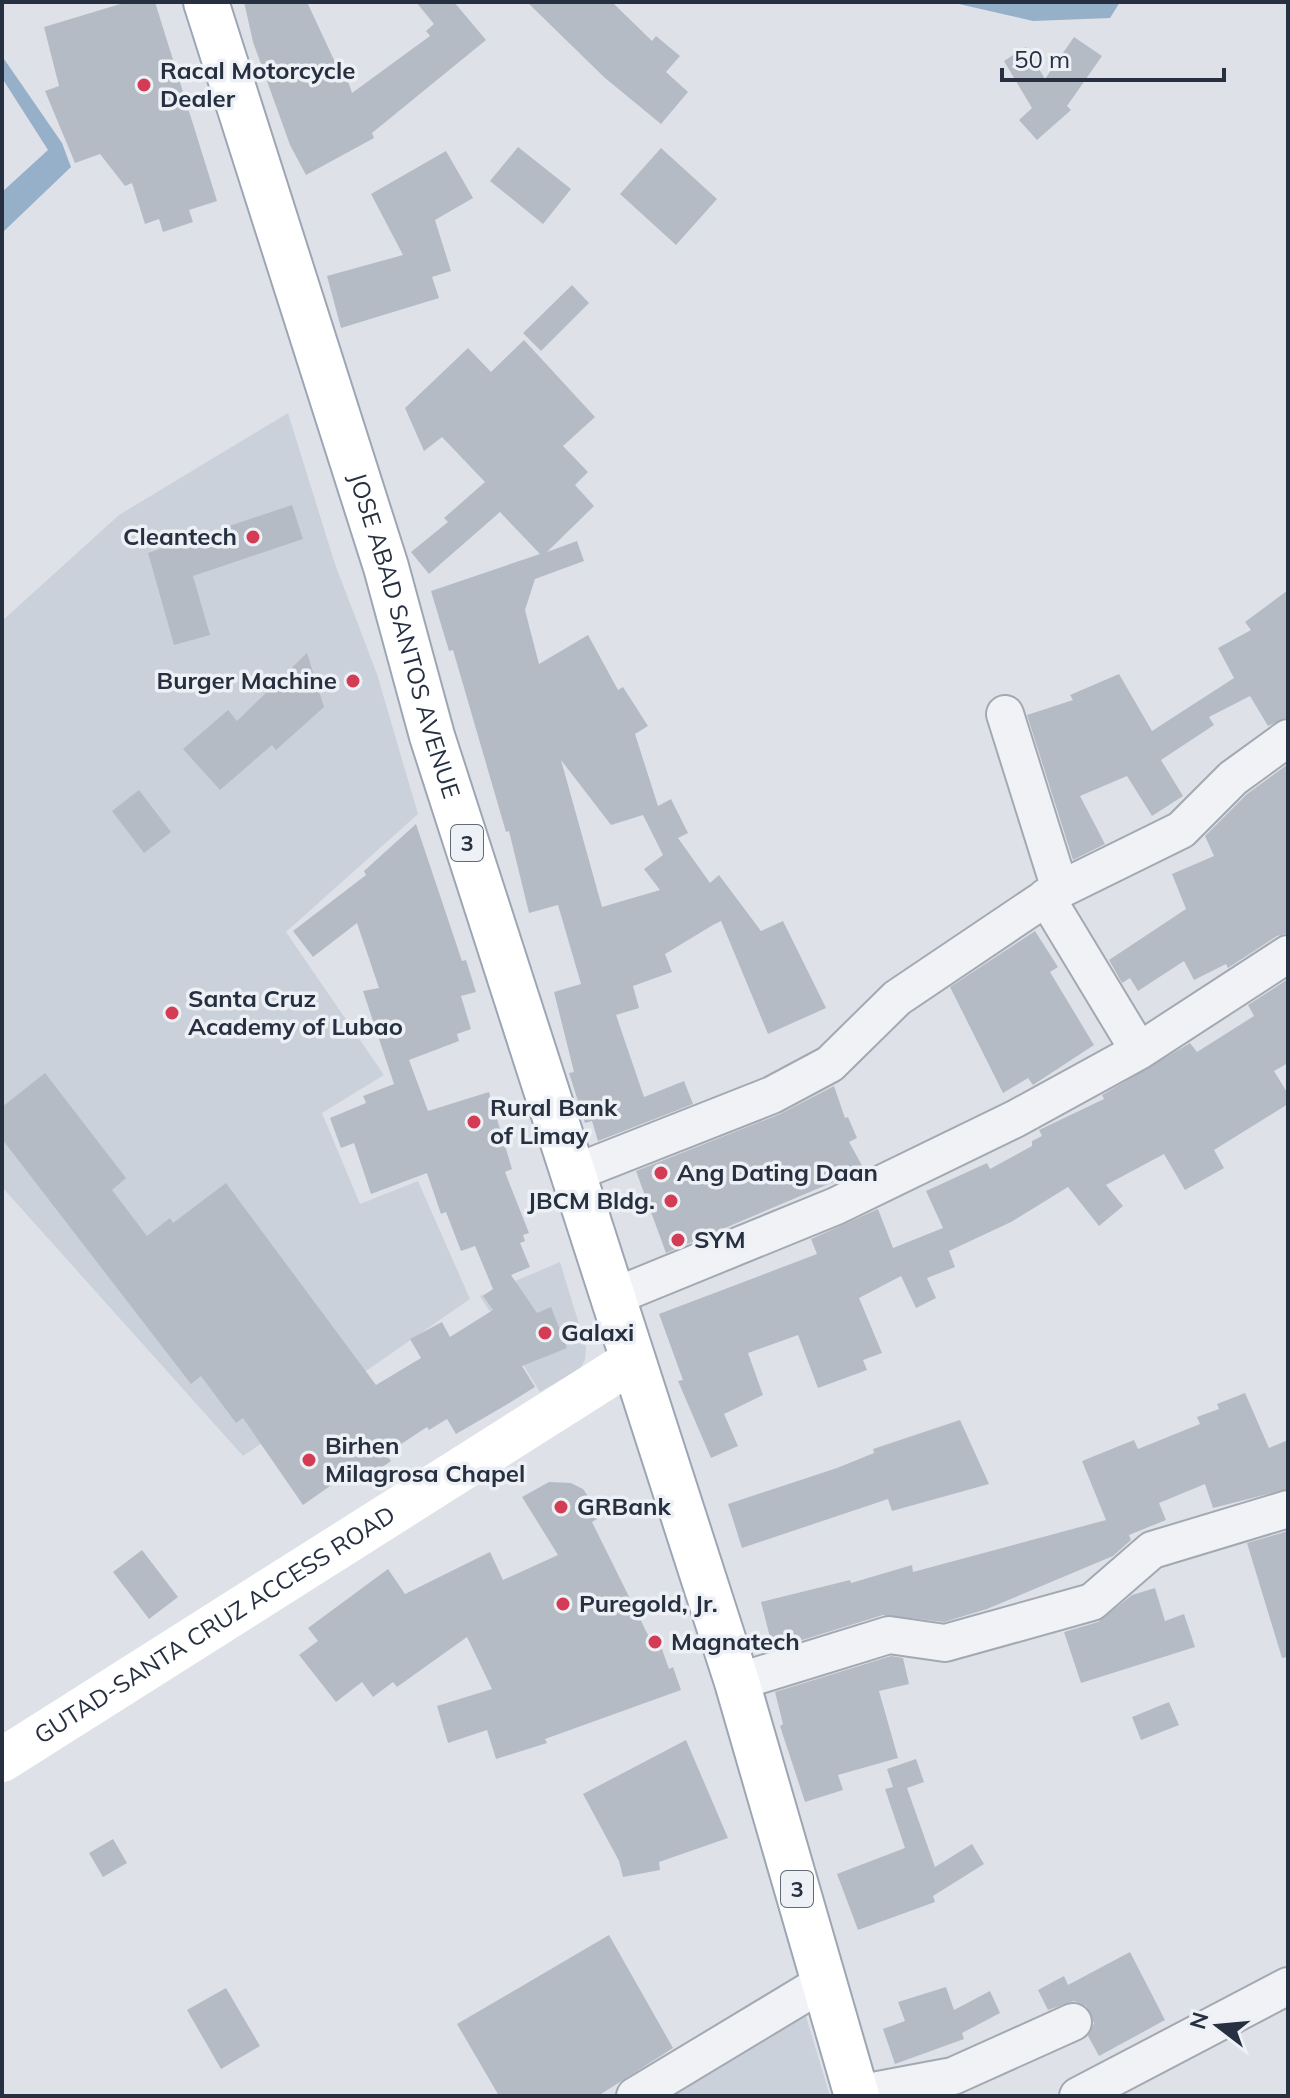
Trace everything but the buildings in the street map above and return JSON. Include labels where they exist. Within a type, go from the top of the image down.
[{"type":"main road","name":"JOSE ABAD SANTOS AVENUE","points":[[206,2],[378,543],[432,736],[737,1682],[857,2095]]},
{"type":"main road","name":"GUTAD-SANTA CRUZ ACCESS ROAD","points":[[2,1760],[632,1361]]},
{"type":"street","points":[[1005,714],[1053,893],[1139,1051]]},
{"type":"street","points":[[574,1173],[772,1095],[830,1064],[897,998],[1053,893],[1181,830],[1233,778],[1288,738]]},
{"type":"street","points":[[613,1297],[836,1206],[1015,1119],[1139,1051],[1288,954]]},
{"type":"street","points":[[737,1682],[889,1635],[945,1643],[1092,1602],[1152,1550],[1288,1509]]},
{"type":"street","points":[[635,2096],[824,1982]]},
{"type":"street","points":[[1078,2096],[1288,1987]]},
{"type":"street","points":[[857,2095],[966,2086],[1073,2022]]},
{"type":"shaded area","name":"Santa Cruz Academy of Lubao","points":[[288,413],[335,564],[377,674],[418,814],[286,932],[384,1075],[322,1113],[360,1204],[418,1181],[470,1299],[243,1456],[2,1187],[2,621],[119,515]]},
{"type":"shaded area","name":"Galaxi","points":[[560,1262],[586,1347],[585,1360],[580,1369],[540,1392],[480,1296]]},
{"type":"shaded area","points":[[802,2003],[830,2096],[654,2096]]},
{"type":"water","points":[[950,2],[1120,2],[1110,18],[1033,21]]},
{"type":"water","points":[[2,56],[62,143],[71,167],[2,233],[2,192],[48,150],[2,78]]},
{"type":"place","name":"Racal Motorcycle Dealer","points":[[144,85]]},
{"type":"place","name":"Cleantech","points":[[253,537]]},
{"type":"place","name":"Burger Machine","points":[[353,681]]},
{"type":"place","name":"Santa Cruz Academy of Lubao","points":[[172,1013]]},
{"type":"place","name":"Rural Bank of Limay","points":[[474,1122]]},
{"type":"place","name":"Ang Dating Daan","points":[[661,1173]]},
{"type":"place","name":"JBCM Bldg.","points":[[671,1201]]},
{"type":"place","name":"SYM","points":[[678,1240]]},
{"type":"place","name":"Galaxi","points":[[545,1333]]},
{"type":"place","name":"Birhen Milagrosa Chapel","points":[[309,1460]]},
{"type":"place","name":"GRBank","points":[[561,1507]]},
{"type":"place","name":"Puregold, Jr.","points":[[563,1604]]},
{"type":"place","name":"Magnatech","points":[[655,1642]]}]
